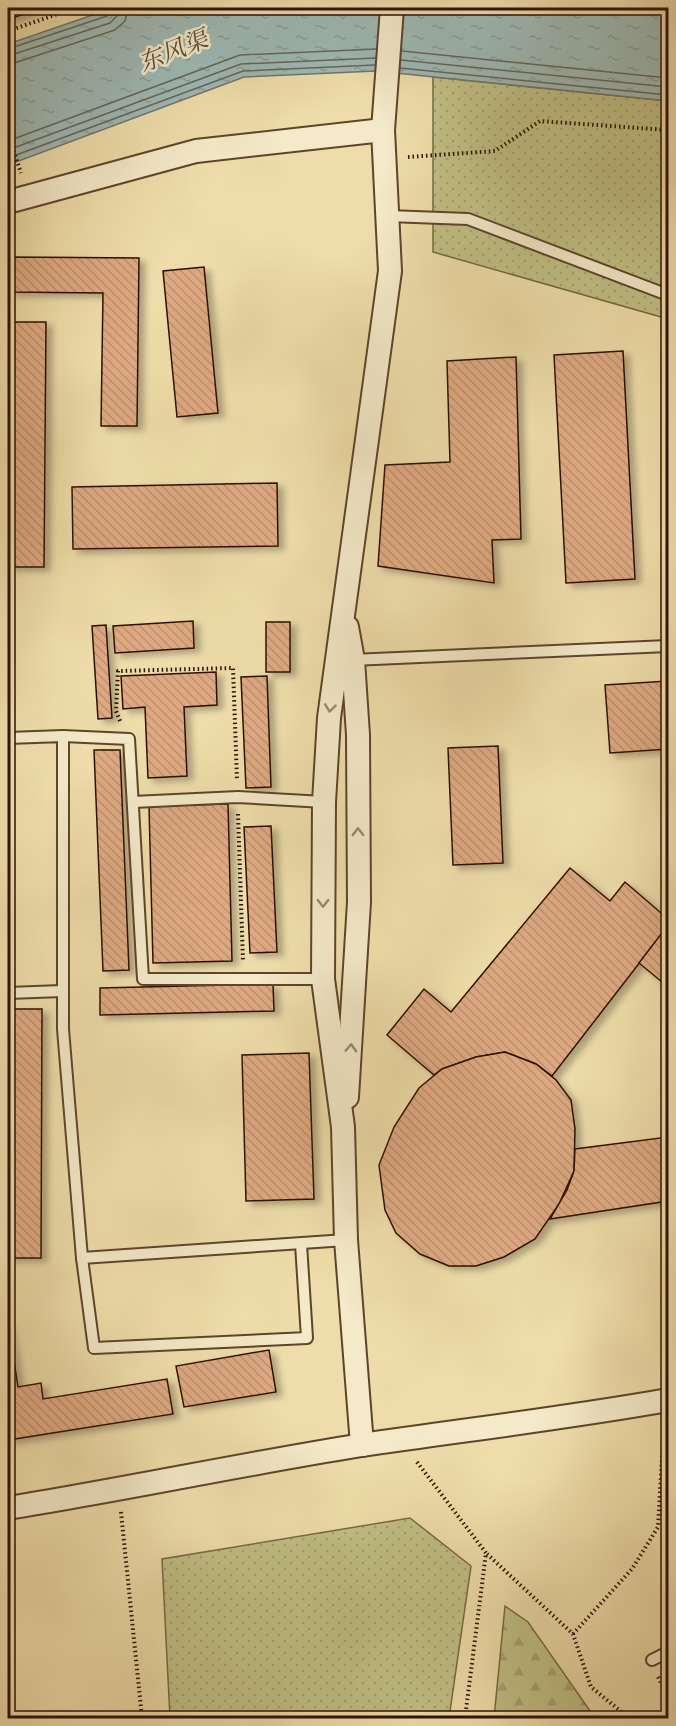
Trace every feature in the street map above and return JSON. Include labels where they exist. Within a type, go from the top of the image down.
[{"type":"street","points":[[343,1127],[349,1082],[359,902],[358,735],[345,661],[344,608],[390,272],[387,159],[383,130],[392,8]]},
{"type":"street","points":[[8,202],[196,151],[383,130]]},
{"type":"street","points":[[345,661],[329,718],[324,802],[322,979],[343,1127],[346,1240],[362,1445]]},
{"type":"street","points":[[8,1508],[118,1491],[362,1445],[667,1401]]},
{"type":"lane","points":[[388,216],[468,219],[669,295]]},
{"type":"lane","points":[[345,661],[669,646]]},
{"type":"lane","points":[[8,738],[63,736],[129,739],[142,979],[322,979]]},
{"type":"lane","points":[[63,736],[62,991],[82,1257],[94,1348],[307,1338],[302,1244]]},
{"type":"lane","points":[[133,802],[238,797],[324,802]]},
{"type":"lane","points":[[8,993],[62,991]]},
{"type":"lane","points":[[82,1257],[346,1240]]},
{"type":"lane","points":[[652,1659],[669,1653]]},
{"type":"path","points":[[8,31],[75,8]]},
{"type":"path","points":[[387,159],[495,151],[540,121],[669,130]]},
{"type":"path","points":[[8,134],[21,173]]},
{"type":"path","points":[[129,739],[116,711],[118,671],[232,668],[243,978]]},
{"type":"path","points":[[573,1634],[632,1569],[658,1527],[667,1401]]},
{"type":"path","points":[[401,1441],[486,1553],[573,1634],[591,1687],[629,1719]]},
{"type":"path","points":[[118,1491],[142,1719]]},
{"type":"path","points":[[465,1719],[486,1553]]},
{"type":"green space","points":[[433,77],[668,101],[668,319],[433,252]]},
{"type":"green space","points":[[410,1518],[471,1566],[449,1718],[170,1718],[162,1559]]},
{"type":"green space","points":[[505,1606],[528,1622],[595,1718],[494,1718]]},
{"type":"water","name":"东风渠","points":[[113,8],[668,8],[668,101],[376,71],[244,77],[8,165],[8,44]]},
{"type":"building","points":[[8,8],[39,8],[8,20]]},
{"type":"building","points":[[10,257],[139,258],[137,426],[101,426],[103,293],[10,292]]},
{"type":"building","points":[[204,267],[218,413],[177,417],[163,271]]},
{"type":"building","points":[[8,322],[46,322],[44,567],[8,567]]},
{"type":"building","points":[[623,351],[635,579],[566,583],[554,355]]},
{"type":"building","points":[[516,357],[521,539],[492,540],[494,583],[378,566],[385,465],[450,462],[447,361]]},
{"type":"building","points":[[277,483],[278,546],[73,549],[72,487]]},
{"type":"building","points":[[193,621],[194,648],[115,653],[113,626]]},
{"type":"building","points":[[266,622],[290,622],[290,672],[266,672]]},
{"type":"building","points":[[106,625],[112,718],[98,719],[92,626]]},
{"type":"building","points":[[216,672],[217,705],[184,707],[187,776],[148,778],[145,707],[123,709],[121,676]]},
{"type":"building","points":[[267,676],[271,787],[246,788],[241,677]]},
{"type":"building","points":[[668,681],[668,749],[610,753],[605,685]]},
{"type":"building","points":[[498,746],[503,863],[453,865],[448,748]]},
{"type":"building","points":[[94,750],[120,750],[129,970],[103,971]]},
{"type":"building","points":[[228,804],[232,961],[153,963],[149,806]]},
{"type":"building","points":[[271,826],[277,952],[250,953],[244,827]]},
{"type":"building","points":[[570,868],[610,901],[625,882],[668,919],[668,926],[552,1076],[536,1064],[505,1052],[476,1057],[442,1069],[434,1075],[387,1035],[424,989],[451,1012]]},
{"type":"building","points":[[668,925],[668,987],[639,963]]},
{"type":"building","points":[[273,984],[274,1011],[100,1015],[100,988]]},
{"type":"building","points":[[8,1009],[42,1009],[41,1258],[8,1258]]},
{"type":"building","points":[[505,1052],[536,1064],[556,1080],[571,1100],[575,1129],[574,1171],[559,1204],[535,1239],[504,1257],[476,1266],[449,1266],[420,1254],[396,1233],[385,1210],[379,1165],[394,1127],[419,1088],[442,1069],[476,1057]]},
{"type":"building","points":[[309,1053],[314,1199],[246,1201],[242,1055]]},
{"type":"building","points":[[668,1137],[668,1201],[550,1219],[567,1190],[574,1171],[575,1149]]},
{"type":"building","points":[[8,1321],[18,1387],[41,1383],[43,1399],[167,1379],[173,1414],[8,1440]]},
{"type":"building","points":[[269,1350],[276,1392],[184,1407],[176,1366]]}]
